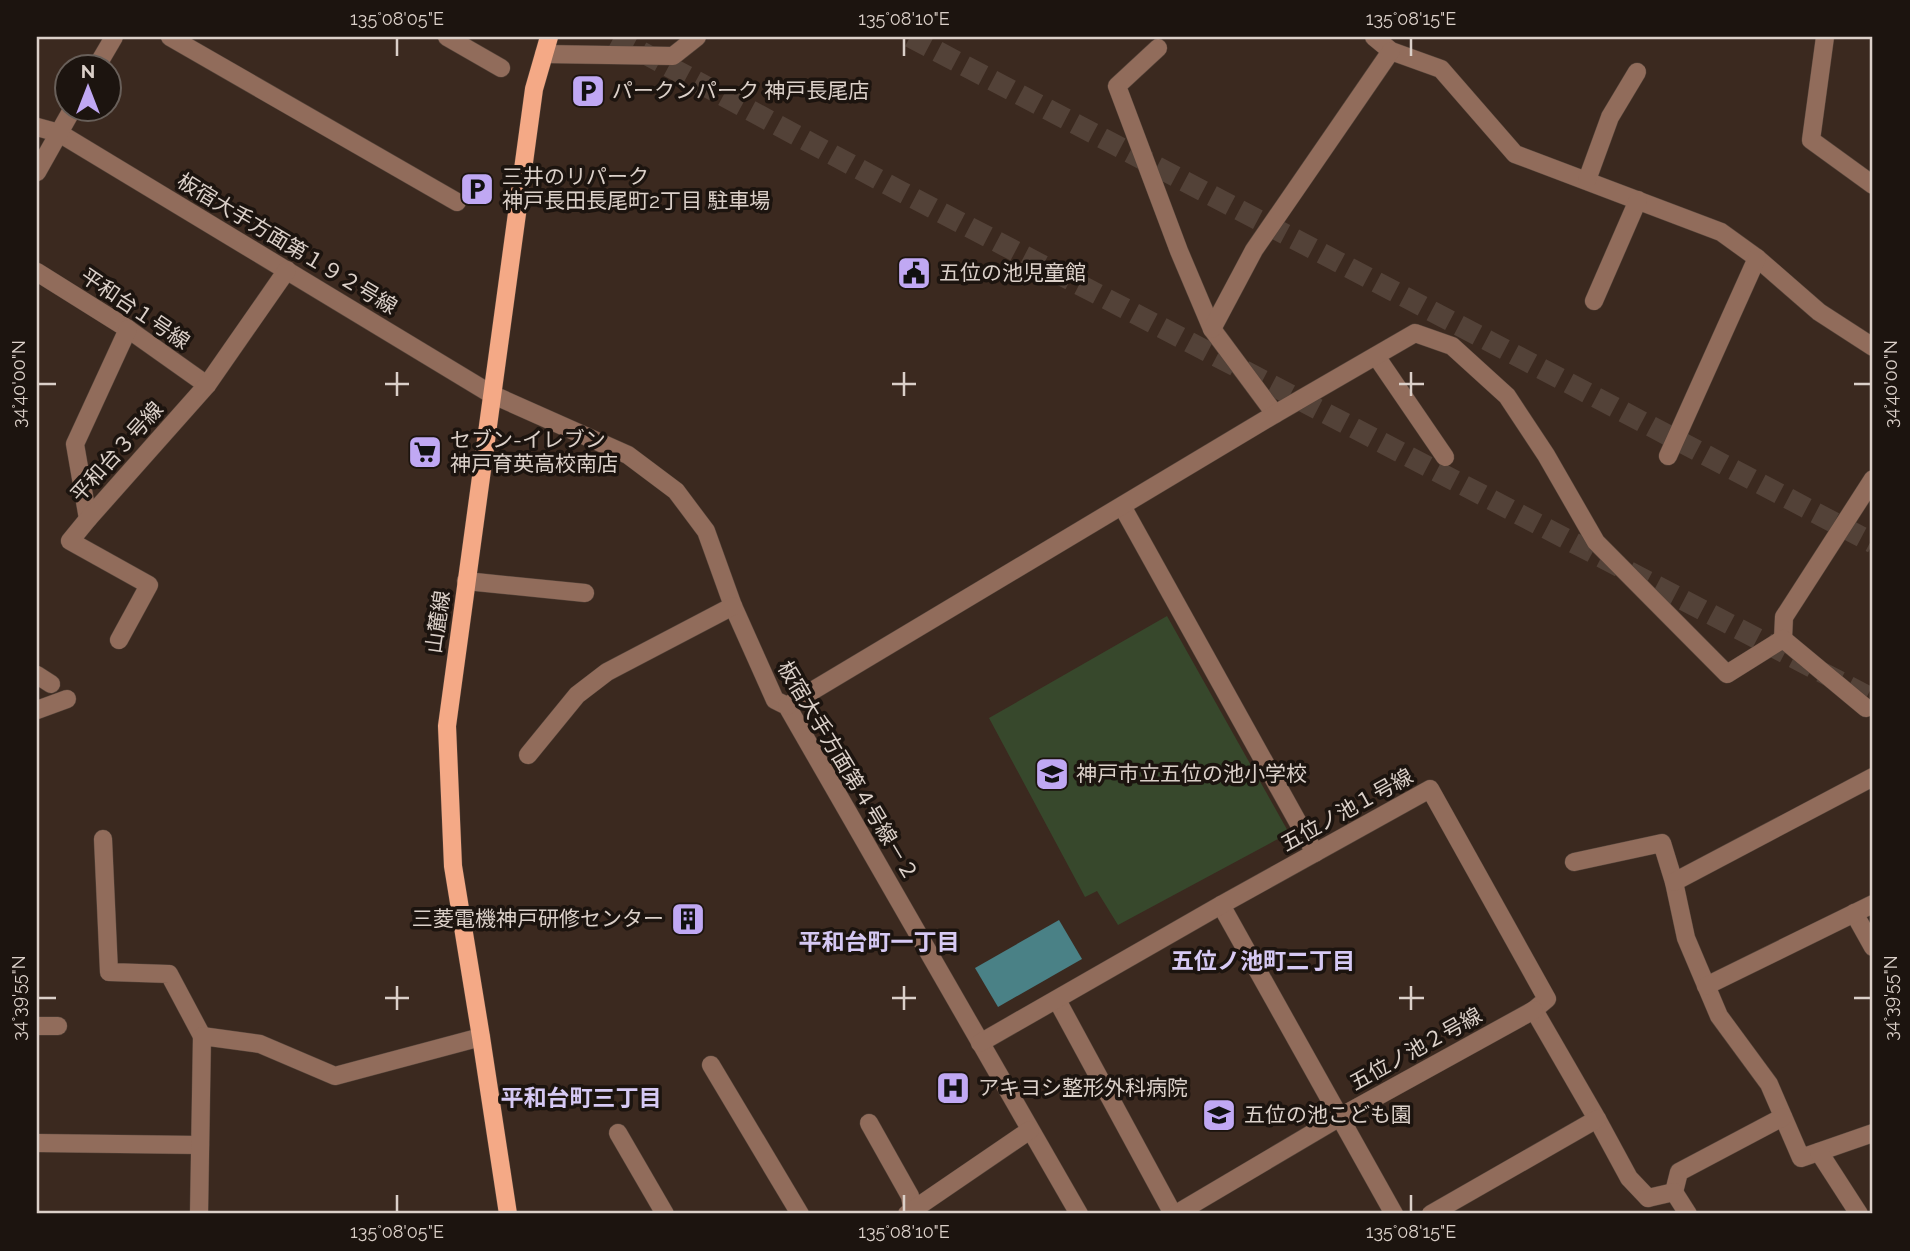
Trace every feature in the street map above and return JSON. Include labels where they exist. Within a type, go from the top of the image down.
[{"type":"main road","name":"山麓線","points":[[508,1214],[453,866],[447,726],[534,89],[546,45]]},
{"type":"street","points":[[170,37],[457,202]]},
{"type":"street","points":[[447,37],[501,68]]},
{"type":"street","points":[[546,45],[673,56],[697,37]]},
{"type":"street","points":[[1374,37],[1391,51],[1441,69],[1515,154],[1721,232],[1757,258],[1819,312],[1873,347]]},
{"type":"street","points":[[1825,37],[1811,140],[1873,185]]},
{"type":"street","points":[[1158,48],[1117,86],[1212,329],[1275,414]]},
{"type":"street","points":[[1212,329],[1254,250],[1391,51]]},
{"type":"street","points":[[1587,180],[1610,117],[1637,72]]},
{"type":"street","points":[[37,172],[65,122]]},
{"type":"street","name":"板宿大手方面第１９２号線","points":[[37,127],[59,133],[491,394]]},
{"type":"street","points":[[1594,301],[1638,200]]},
{"type":"street","points":[[1668,456],[1757,258]]},
{"type":"street","name":"平和台３号線","points":[[119,640],[149,584],[70,541],[207,385],[286,270]]},
{"type":"street","name":"平和台１号線","points":[[37,272],[128,329],[207,385]]},
{"type":"street","points":[[88,519],[75,444],[128,329]]},
{"type":"street","points":[[787,706],[1415,333],[1452,345],[1507,396],[1546,455],[1596,542],[1727,674],[1783,639]]},
{"type":"street","points":[[1376,356],[1445,457]]},
{"type":"street","name":"板宿大手方面第４号線－２","points":[[491,394],[628,455],[676,491],[706,531],[733,606],[775,700],[787,706],[1079,1214]]},
{"type":"street","points":[[1783,639],[1784,617],[1873,479]]},
{"type":"street","points":[[1122,506],[1315,853]]},
{"type":"street","points":[[467,581],[585,593]]},
{"type":"street","points":[[528,755],[577,695],[607,673],[733,606]]},
{"type":"street","points":[[1783,639],[1866,708]]},
{"type":"street","points":[[37,710],[68,699]]},
{"type":"street","points":[[1674,882],[1873,778]]},
{"type":"street","name":"五位ノ池１号線","points":[[981,1043],[1430,789],[1547,999],[1534,1010]]},
{"type":"street","points":[[103,839],[109,972],[169,974],[202,1036],[199,1214]]},
{"type":"street","points":[[1574,862],[1662,843],[1674,882],[1686,939],[1719,1016],[1769,1084],[1801,1158],[1873,1133]]},
{"type":"street","points":[[1706,986],[1873,904]]},
{"type":"street","points":[[1222,905],[1394,1214]]},
{"type":"street","points":[[1854,913],[1873,947]]},
{"type":"street","points":[[1057,1000],[1175,1214]]},
{"type":"street","points":[[1534,1010],[1645,1206],[1674,1192]]},
{"type":"street","name":"五位ノ池２号線","points":[[1175,1214],[1340,1117],[1534,1010]]},
{"type":"street","points":[[37,1026],[58,1026]]},
{"type":"street","points":[[202,1036],[260,1044],[335,1076],[481,1037]]},
{"type":"street","points":[[711,1065],[800,1214]]},
{"type":"street","points":[[1688,1214],[1674,1192],[1679,1172],[1783,1117]]},
{"type":"street","points":[[1431,1214],[1597,1119]]},
{"type":"street","points":[[869,1123],[910,1196],[910,1213]]},
{"type":"street","points":[[910,1213],[1030,1130]]},
{"type":"street","points":[[618,1133],[665,1214]]},
{"type":"street","points":[[37,1143],[200,1145]]},
{"type":"street","points":[[1819,1152],[1859,1214]]},
{"type":"green space","points":[[1167,616],[1289,833],[1118,925],[1097,891],[1085,897],[989,718]]},
{"type":"water","points":[[1059,920],[1082,959],[998,1007],[975,968]]},
{"type":"tunnel","points":[[614,37],[898,190],[1873,699]]},
{"type":"tunnel","points":[[910,37],[1873,543]]},
{"type":"place","name":"パークンパーク 神戸長尾店","points":[[588,91]]},
{"type":"place","name":"三井のリパーク 神戸長田長尾町2丁目 駐車場","points":[[477,189]]},
{"type":"place","name":"五位の池児童館","points":[[914,273]]},
{"type":"place","name":"セブン-イレブン 神戸育英高校南店","points":[[425,452]]},
{"type":"place","name":"神戸市立五位の池小学校","points":[[1052,774]]},
{"type":"place","name":"三菱電機神戸研修センター","points":[[688,919]]},
{"type":"place","name":"アキヨシ整形外科病院","points":[[953,1088]]},
{"type":"place","name":"五位の池こども園","points":[[1219,1115]]},
{"type":"district","name":"平和台町一丁目","points":[[879,942]]},
{"type":"district","name":"五位ノ池町二丁目","points":[[1263,961]]},
{"type":"district","name":"平和台町三丁目","points":[[581,1098]]}]
